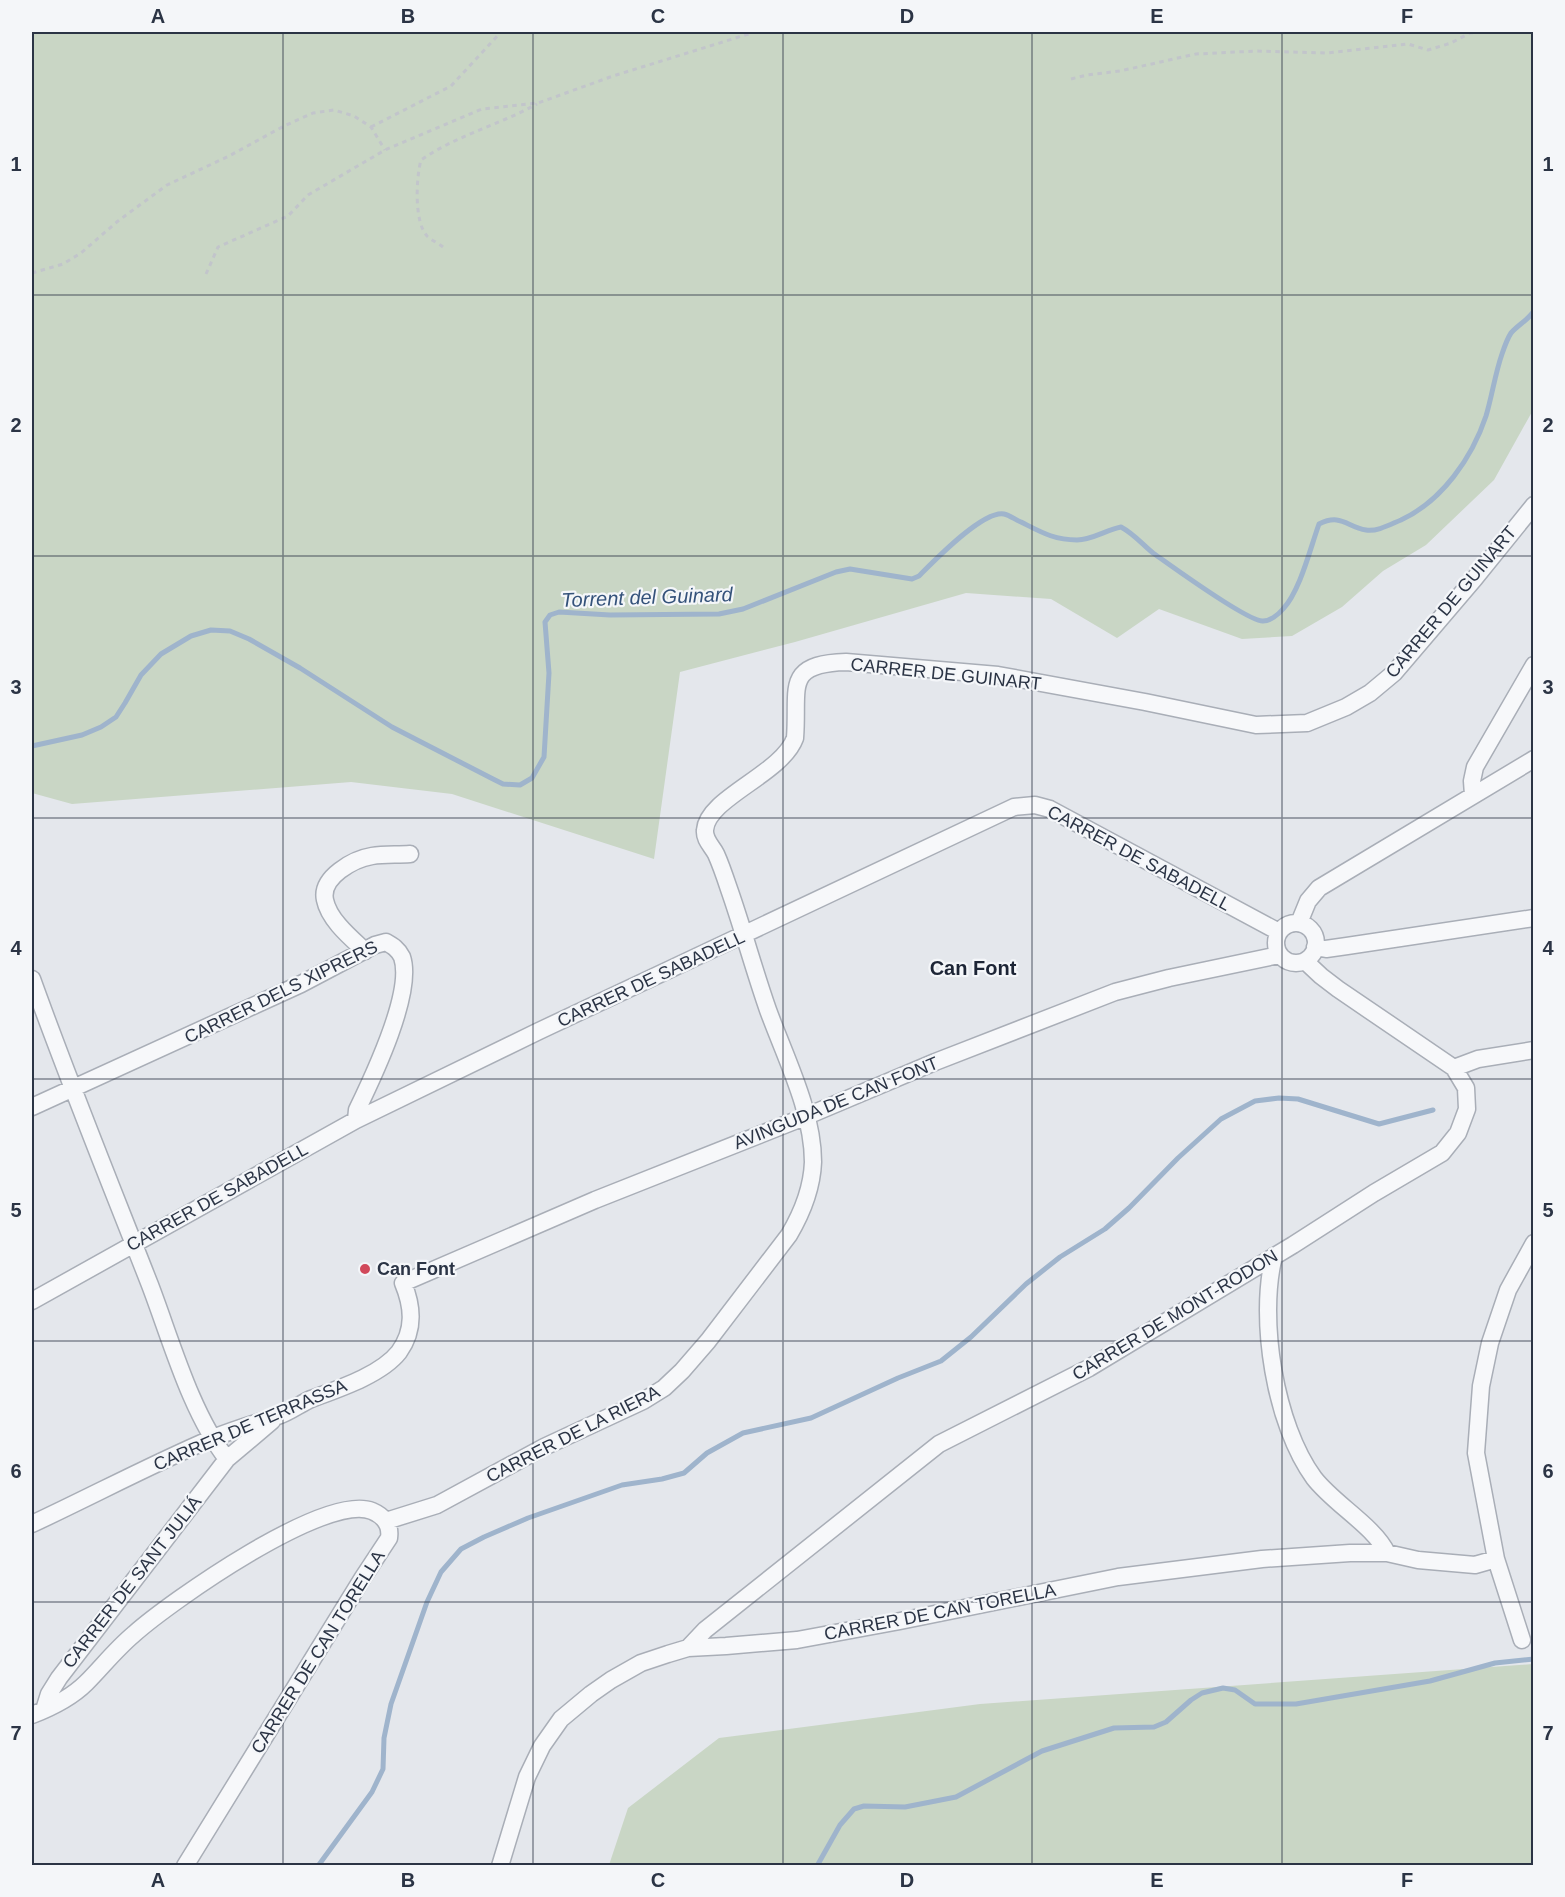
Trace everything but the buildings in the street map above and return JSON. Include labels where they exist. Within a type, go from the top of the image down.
[{"type":"street","name":"CARRER DE GUINART","points":[[807,1116],[743,936],[729,889],[716,854],[706,839],[705,830],[708,820],[720,806],[777,763],[793,745],[798,682],[807,669],[824,663],[846,662],[998,675],[1256,725],[1307,723],[1346,707],[1370,693],[1394,673],[1533,505]]},
{"type":"street","points":[[1473,795],[1472,781],[1475,767],[1533,665]]},
{"type":"street","points":[[1299,923],[1308,901],[1319,888],[1533,759]]},
{"type":"street","name":"CARRER DE SABADELL","points":[[32,1301],[356,1120],[1014,807],[1035,805],[1073,820],[1279,932]]},
{"type":"street","points":[[365,951],[328,909],[325,901],[326,886],[339,871],[361,858],[373,855],[410,854]]},
{"type":"street","points":[[1316,947],[1326,949],[1533,918]]},
{"type":"street","points":[[1299,923],[1312,930],[1316,947],[1305,961],[1289,962],[1280,955],[1275,945],[1276,936],[1289,924],[1299,923]]},
{"type":"street","name":"CARRER DELS XIPRERS","points":[[32,1107],[301,984],[375,945],[386,942],[396,947],[402,958],[405,977],[395,1023],[357,1110],[356,1120]]},
{"type":"street","name":"AVINGUDA DE CAN FONT","points":[[403,1283],[595,1200],[807,1116],[935,1062],[1115,992],[1169,978],[1280,955]]},
{"type":"street","points":[[1305,961],[1338,989],[1454,1068],[1478,1059],[1533,1050]]},
{"type":"street","points":[[32,979],[72,1089],[211,1438],[227,1459]]},
{"type":"street","name":"CARRER DE MONT-RODON","points":[[688,1647],[705,1630],[939,1444],[1089,1368],[1442,1153],[1458,1133],[1467,1109],[1466,1088],[1454,1068]]},
{"type":"street","name":"CARRER DE LA RIERA","points":[[386,1521],[447,1500],[570,1434],[643,1401],[664,1388],[682,1371],[708,1341],[789,1235],[798,1219],[812,1175],[812,1146],[807,1116]]},
{"type":"street","points":[[1522,1640],[1496,1560],[1476,1453],[1483,1367],[1508,1290],[1533,1243]]},
{"type":"street","points":[[1274,1256],[1269,1276],[1268,1306],[1271,1352],[1277,1388],[1292,1436],[1314,1478],[1332,1498],[1382,1542],[1387,1553]]},
{"type":"street","name":"CARRER DE TERRASSA","points":[[32,1524],[211,1438],[280,1415],[388,1363],[405,1342],[412,1314],[403,1283]]},
{"type":"street","name":"CARRER DE SANT JULIÁ","points":[[38,1713],[59,1678],[227,1459],[280,1415]]},
{"type":"street","points":[[38,1713],[84,1685],[133,1634],[158,1614],[246,1555],[315,1521],[355,1509],[362,1508],[372,1511],[386,1521]]},
{"type":"street","name":"CARRER DE CAN TORELLA","points":[[185,1866],[389,1538],[390,1530],[386,1521]]},
{"type":"street","name":"CARRER DE CAN TORELLA","points":[[500,1866],[527,1777],[542,1746],[561,1719],[591,1694],[640,1663],[688,1647],[797,1640],[1129,1576],[1262,1559],[1387,1553],[1418,1560],[1475,1565],[1496,1560]]},
{"type":"path","points":[[371,127],[451,86],[501,32]]},
{"type":"path","points":[[442,247],[427,236],[419,224],[418,173],[421,160],[438,147],[476,133],[538,103],[613,76],[755,32]]},
{"type":"path","points":[[1071,79],[1196,54],[1257,51],[1326,53],[1408,44],[1428,50],[1451,44],[1470,33],[1483,32]]},
{"type":"path","points":[[206,274],[218,247],[288,216],[308,195],[386,150],[482,109],[538,103]]},
{"type":"path","points":[[32,273],[63,264],[81,253],[118,221],[167,185],[313,112],[334,110],[354,116],[371,127],[386,150]]},
{"type":"green space","points":[[32,32],[1533,32],[1533,410],[1494,480],[1426,545],[1383,571],[1342,607],[1292,636],[1242,639],[1159,609],[1117,638],[1051,599],[966,593],[680,672],[654,859],[452,794],[351,782],[72,804],[32,793]]},
{"type":"green space","points":[[1533,1664],[1533,1865],[609,1865],[628,1808],[719,1738],[980,1704]]},
{"type":"waterway","name":"Torrent del Guinard","points":[[32,746],[82,735],[101,727],[116,717],[141,675],[161,654],[191,636],[211,630],[230,631],[249,639],[300,668],[392,727],[503,784],[520,785],[532,778],[544,757],[549,673],[545,622],[550,615],[559,612],[610,615],[719,614],[743,609],[836,572],[850,569],[912,579],[919,576],[972,528],[995,515],[1004,514],[1048,535],[1069,540],[1088,538],[1121,527],[1153,553],[1226,603],[1255,619],[1268,620],[1281,611],[1295,592],[1319,524],[1339,520],[1366,530],[1384,527],[1416,512],[1430,502],[1454,477],[1480,432],[1508,338],[1534,311]]},
{"type":"waterway","points":[[318,1866],[372,1792],[383,1769],[384,1738],[391,1704],[427,1602],[441,1572],[461,1549],[528,1518],[622,1485],[684,1473],[707,1453],[743,1433],[811,1418],[941,1361],[971,1337],[1026,1284],[1060,1257],[1105,1229],[1221,1119],[1255,1101],[1279,1098],[1298,1099],[1379,1124],[1433,1110]]},
{"type":"waterway","points":[[817,1866],[840,1825],[854,1809],[864,1806],[905,1807],[956,1797],[1042,1751],[1114,1728],[1154,1727],[1166,1722],[1202,1693],[1223,1688],[1235,1690],[1255,1704],[1296,1704],[1430,1681],[1495,1663],[1534,1659]]},
{"type":"place","name":"Can Font","points":[[365,1269]]},
{"type":"district","name":"Can Font","points":[[973,968]]}]
